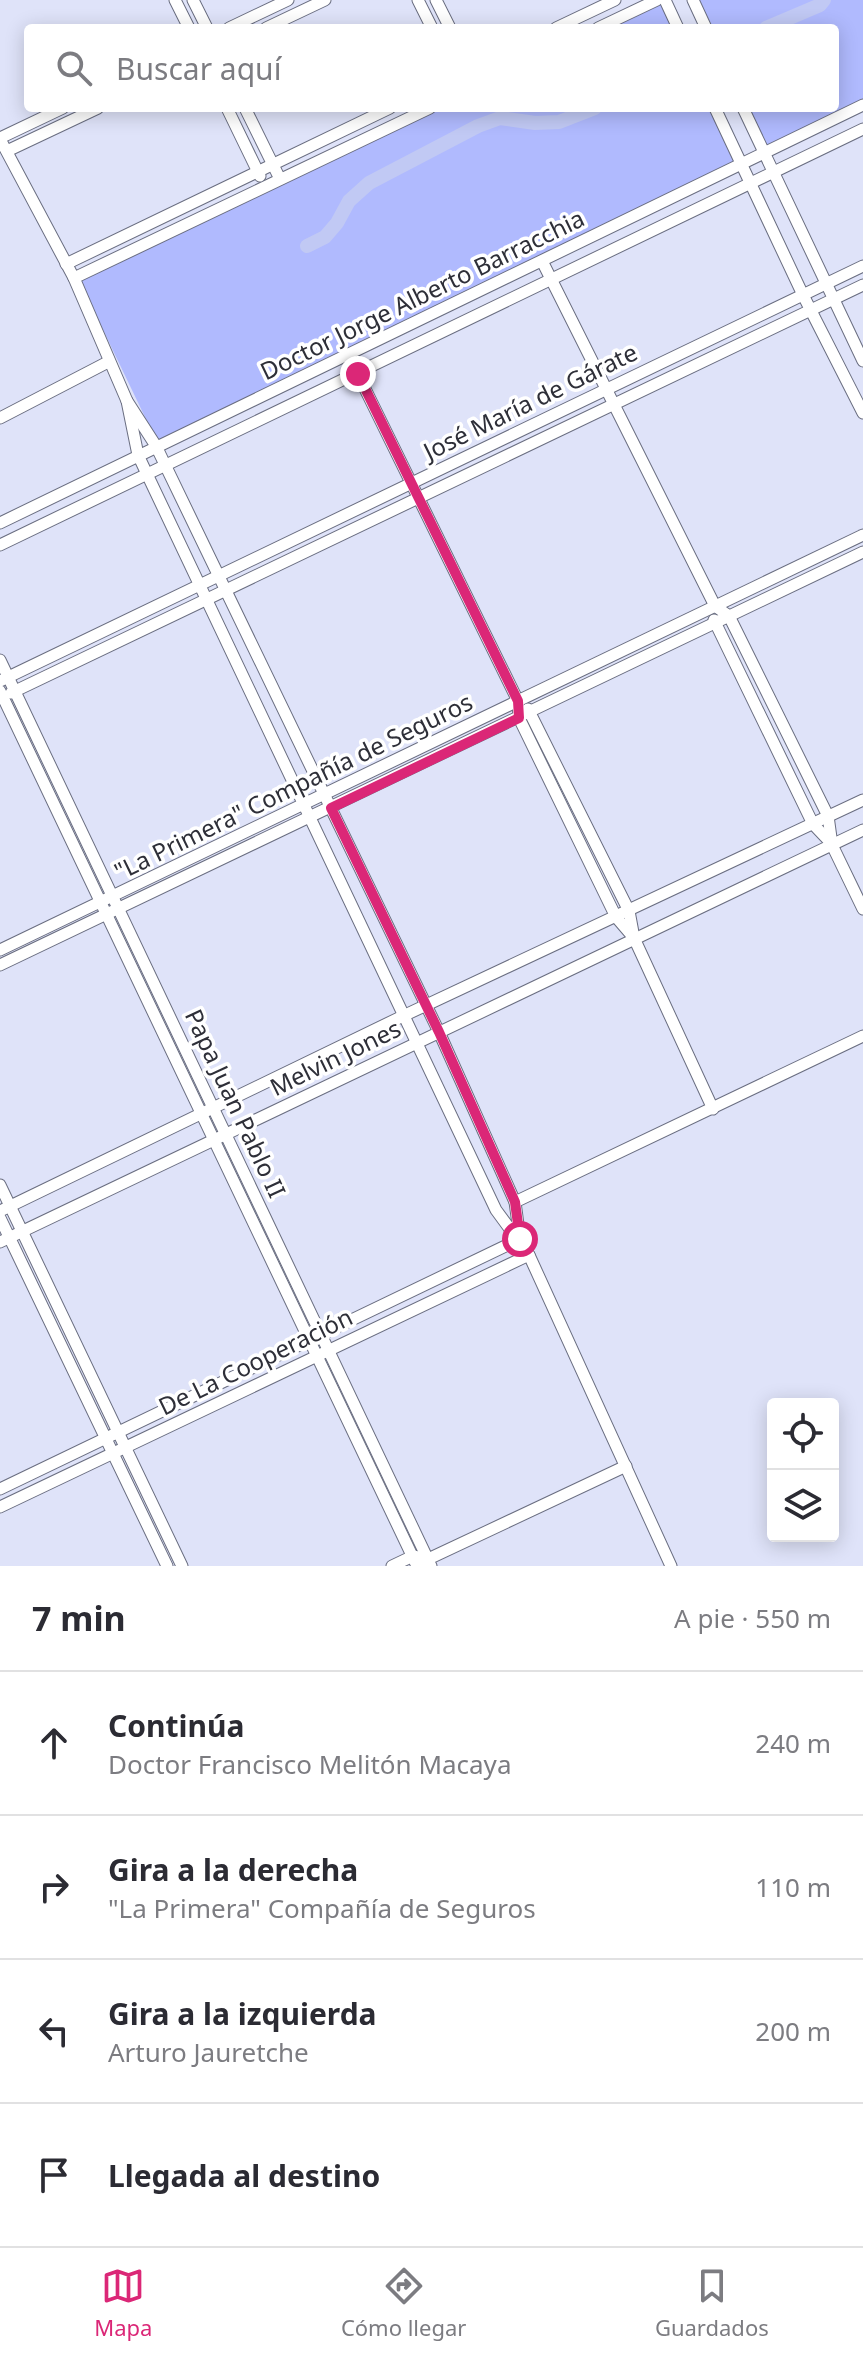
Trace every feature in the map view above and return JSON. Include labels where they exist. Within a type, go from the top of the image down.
[{"type":"street","points":[[175,0],[187,24]]},
{"type":"street","points":[[193,0],[205,24]]},
{"type":"street","points":[[237,24],[288,0]]},
{"type":"street","points":[[274,24],[325,0]]},
{"type":"street","points":[[418,0],[430,24]]},
{"type":"street","points":[[436,0],[448,24]]},
{"type":"street","points":[[564,24],[615,0]]},
{"type":"street","points":[[606,24],[657,0]]},
{"type":"street","points":[[665,0],[676,24]]},
{"type":"street","points":[[693,0],[704,24]]},
{"type":"street","name":"Doctor Jorge Alberto Barracchia","points":[[0,523],[863,105]]},
{"type":"street","points":[[55,112],[0,139],[74,278],[108,362],[127,401],[166,466],[439,1032],[515,1202],[520,1239]]},
{"type":"street","points":[[7,151],[90,112]]},
{"type":"street","points":[[229,112],[265,186]]},
{"type":"street","points":[[247,112],[280,179]]},
{"type":"street","points":[[66,264],[381,112]]},
{"type":"street","points":[[74,278],[422,112]]},
{"type":"street","points":[[717,112],[803,295],[863,413]]},
{"type":"street","points":[[745,112],[863,361]]},
{"type":"street","name":"Doctor Jorge Alberto Barracchia","points":[[0,545],[863,129]]},
{"type":"street","points":[[542,261],[616,403],[715,606],[729,616],[828,816],[832,845]]},
{"type":"street","name":"José María de Gárate","points":[[4,679],[863,266]]},
{"type":"street","name":"José María de Gárate","points":[[1,696],[863,285]]},
{"type":"street","points":[[348,354],[518,701],[519,718],[616,917],[634,938]]},
{"type":"street","points":[[0,418],[108,362]]},
{"type":"street","points":[[127,401],[138,455],[147,475],[496,1210],[529,1255],[671,1566]]},
{"type":"street","name":"\"La Primera\" Compañía de Seguros","points":[[0,950],[863,535]]},
{"type":"street","name":"\"La Primera\" Compañía de Seguros","points":[[0,965],[863,552]]},
{"type":"street","points":[[715,606],[714,624],[813,824],[832,845],[863,909]]},
{"type":"street","name":"Papa Juan Pablo II","points":[[0,660],[4,679],[15,691],[322,1335],[322,1352]]},
{"type":"street","name":"Papa Juan Pablo II","points":[[1,696],[310,1341],[322,1352],[422,1562]]},
{"type":"street","points":[[518,701],[532,712],[629,911],[634,938],[713,1109]]},
{"type":"street","name":"Melvin Jones","points":[[5,1208],[403,1016],[863,800]]},
{"type":"street","name":"Melvin Jones","points":[[5,1240],[863,830]]},
{"type":"street","points":[[515,1202],[863,1036]]},
{"type":"street","points":[[0,1185],[5,1208],[22,1232],[182,1566]]},
{"type":"street","points":[[0,1218],[5,1240],[167,1566]]},
{"type":"street","name":"De La Cooperación","points":[[0,1489],[520,1239]]},
{"type":"street","name":"De La Cooperación","points":[[0,1507],[529,1255]]},
{"type":"street","points":[[392,1566],[422,1562],[626,1466]]},
{"type":"shaded area","points":[[697,0],[863,0],[863,101],[765,147],[749,112],[839,112],[839,24],[708,24]]},
{"type":"shaded area","points":[[662,2],[672,24],[615,24]]},
{"type":"shaded area","points":[[432,112],[713,112],[735,162],[157,442],[79,280]]},
{"type":"waterway","points":[[775,24],[820,5],[824,0]]},
{"type":"waterway","points":[[307,246],[325,237],[349,201],[369,183],[478,126],[500,118],[535,123],[559,122],[585,112]]},
{"type":"route","points":[[358,374],[518,701],[519,718],[331,808],[439,1032],[515,1202],[520,1239]]}]
